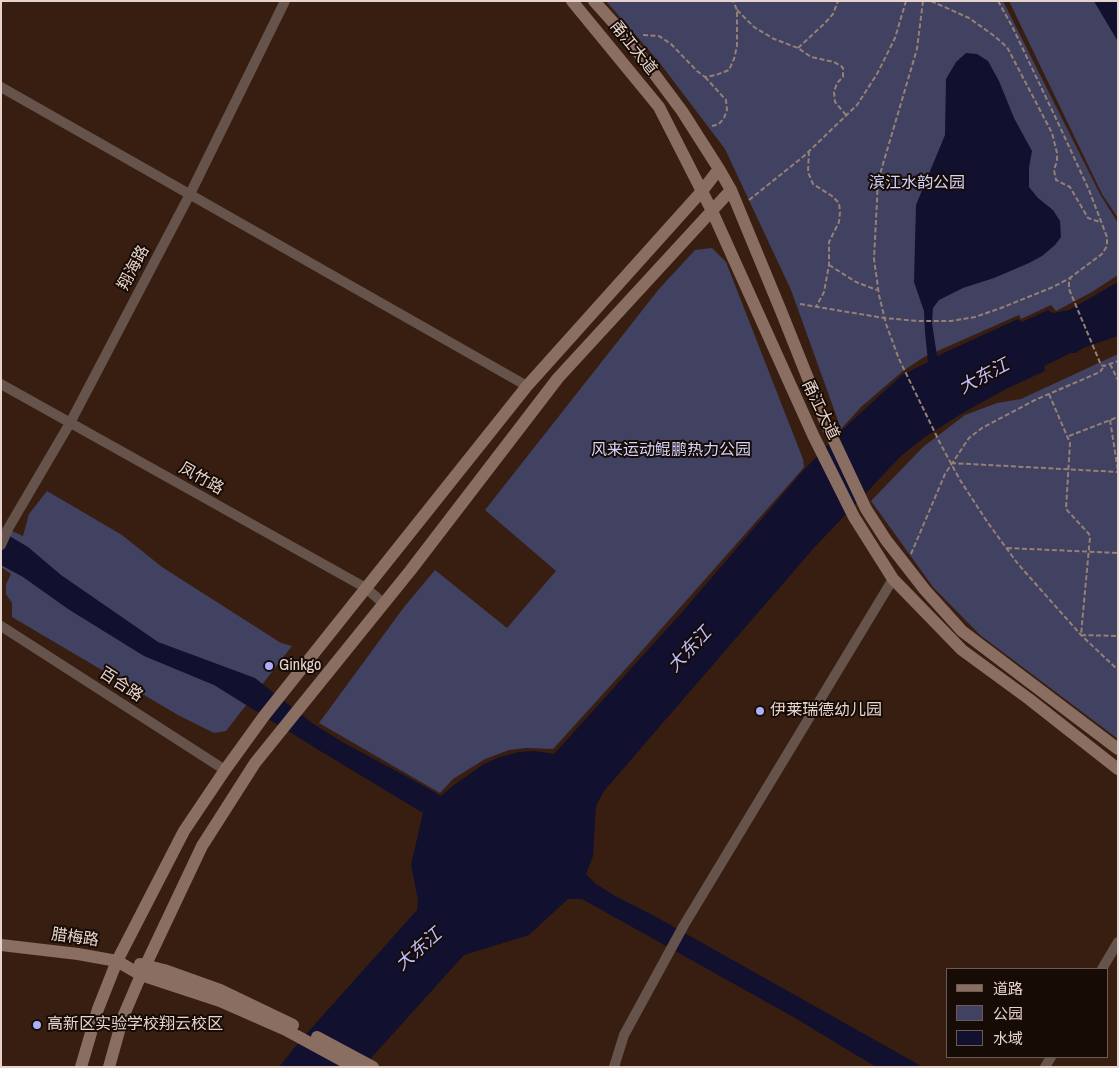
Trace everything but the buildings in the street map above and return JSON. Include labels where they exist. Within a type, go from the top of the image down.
[{"type":"street","name":"翔海路","points":[[1,545],[9,527],[70,423],[190,194],[285,1]]},
{"type":"street","name":"甬江大道","points":[[572,1],[659,107],[712,211],[813,435],[850,509],[893,578],[962,650],[1029,699],[1118,769]]},
{"type":"street","name":"甬江大道","points":[[594,1],[629,40],[682,111],[731,190],[826,426],[860,496],[886,540],[962,631],[1118,749]]},
{"type":"street","points":[[1,87],[527,386]]},
{"type":"street","points":[[81,1067],[98,1009],[118,961],[184,831],[225,770],[264,716],[527,386],[702,192],[719,169]]},
{"type":"street","points":[[109,1067],[124,1017],[202,846],[254,763],[384,604],[558,378],[731,190]]},
{"type":"street","name":"凤竹路","points":[[1,384],[366,588],[384,604]]},
{"type":"street","points":[[614,1067],[624,1035],[684,926],[893,578]]},
{"type":"street","name":"百合路","points":[[1,626],[225,770]]},
{"type":"street","points":[[1103,968],[1118,942]]},
{"type":"street","name":"腊梅路","points":[[1,946],[78,954],[118,961],[289,1027]]},
{"type":"street","points":[[289,1027],[354,1067]]},
{"type":"street","points":[[289,1027],[373,1067]]},
{"type":"path","points":[[705,76],[716,76],[728,70],[734,58],[737,46],[737,10],[734,1]]},
{"type":"path","points":[[798,48],[833,14],[838,1]]},
{"type":"path","points":[[738,208],[809,151],[857,105],[878,74],[895,38],[906,1]]},
{"type":"path","points":[[923,1],[917,49],[878,181],[874,259],[884,318],[899,359],[940,443],[988,523],[1018,564],[1081,635],[1118,670]]},
{"type":"path","points":[[931,1],[969,18],[994,35],[1007,48],[1052,133],[1058,161],[1054,170],[1056,180],[1070,187],[1088,218],[1101,223]]},
{"type":"path","points":[[800,304],[884,318],[951,321],[975,317],[1053,287],[1071,277],[1102,254],[1107,246],[1107,237],[1060,127],[1012,26],[998,1]]},
{"type":"path","points":[[737,10],[754,27],[774,39],[798,48],[811,57],[834,62],[843,68],[843,77],[837,83],[834,92],[835,102],[846,115]]},
{"type":"path","points":[[643,34],[659,36],[671,44],[696,71],[705,76],[726,100],[727,110],[724,118],[719,124],[712,126]]},
{"type":"path","points":[[809,151],[808,172],[813,184],[832,196],[839,203],[840,212],[839,222],[829,242],[829,265],[824,292],[816,307]]},
{"type":"path","points":[[829,265],[856,282],[870,289],[878,290]]},
{"type":"path","points":[[909,558],[951,463],[969,438],[982,428],[1049,394],[1100,372],[1102,366],[1069,290],[1071,277]]},
{"type":"path","points":[[1102,366],[1118,361]]},
{"type":"path","points":[[1110,364],[1118,380]]},
{"type":"path","points":[[1049,394],[1069,436],[1066,509],[1089,534],[1090,552],[1081,635]]},
{"type":"path","points":[[1069,436],[1118,417]]},
{"type":"path","points":[[951,463],[1118,471],[1110,420]]},
{"type":"path","points":[[1007,548],[1118,553]]},
{"type":"path","points":[[1081,635],[1118,636]]},
{"type":"green space","name":"滨江水韵公园","points":[[606,1],[1003,1],[1100,194],[1118,223],[1118,275],[1092,292],[1056,311],[1051,305],[1021,319],[1019,315],[924,357],[903,371],[861,407],[841,429],[791,290],[725,149],[659,62]]},
{"type":"green space","points":[[1009,1],[1094,1],[1118,42],[1118,218],[1102,194]]},
{"type":"green space","name":"风来运动鲲鹏热力公园","points":[[712,248],[726,262],[803,459],[804,467],[800,472],[553,749],[526,748],[509,750],[485,759],[453,779],[440,793],[319,723],[404,607],[435,570],[507,628],[556,571],[485,510],[659,289],[695,250]]},
{"type":"green space","points":[[1118,354],[1118,739],[980,635],[933,587],[871,501],[923,447],[965,415],[997,403],[1021,399]]},
{"type":"green space","points":[[47,491],[122,535],[162,567],[281,643],[292,646],[226,731],[214,733],[178,715],[12,617],[12,603],[6,594],[6,584],[11,574],[1,567],[1,526],[23,536],[29,514]]},
{"type":"water","points":[[1094,1],[1118,1],[1118,41]]},
{"type":"water","name":"大东江","points":[[966,53],[977,54],[988,61],[999,81],[1014,118],[1032,151],[1029,168],[1029,187],[1038,198],[1053,210],[1060,221],[1061,237],[1042,256],[1029,263],[994,278],[963,288],[939,300],[933,308],[932,323],[937,356],[1018,319],[1022,322],[1048,310],[1053,313],[1069,310],[1118,282],[1118,336],[1083,348],[1076,353],[1071,353],[1044,366],[1045,371],[1008,388],[961,414],[925,437],[901,456],[813,549],[604,791],[596,806],[593,856],[586,874],[596,884],[615,896],[649,913],[923,1067],[876,1067],[795,1018],[582,899],[568,899],[529,935],[464,955],[363,1067],[279,1067],[417,910],[418,900],[411,865],[423,813],[214,685],[144,656],[68,609],[23,577],[1,565],[1,531],[28,547],[61,575],[158,642],[255,678],[312,723],[344,743],[441,796],[484,764],[500,757],[519,752],[534,751],[554,754],[683,611],[802,472],[842,430],[902,375],[928,362],[924,311],[914,282],[916,205],[945,135],[946,79],[956,62]]},
{"type":"place","name":"Ginkgo","points":[[269,666]]},
{"type":"place","name":"伊莱瑞德幼儿园","points":[[760,711]]},
{"type":"place","name":"高新区实验学校翔云校区","points":[[37,1025]]}]
